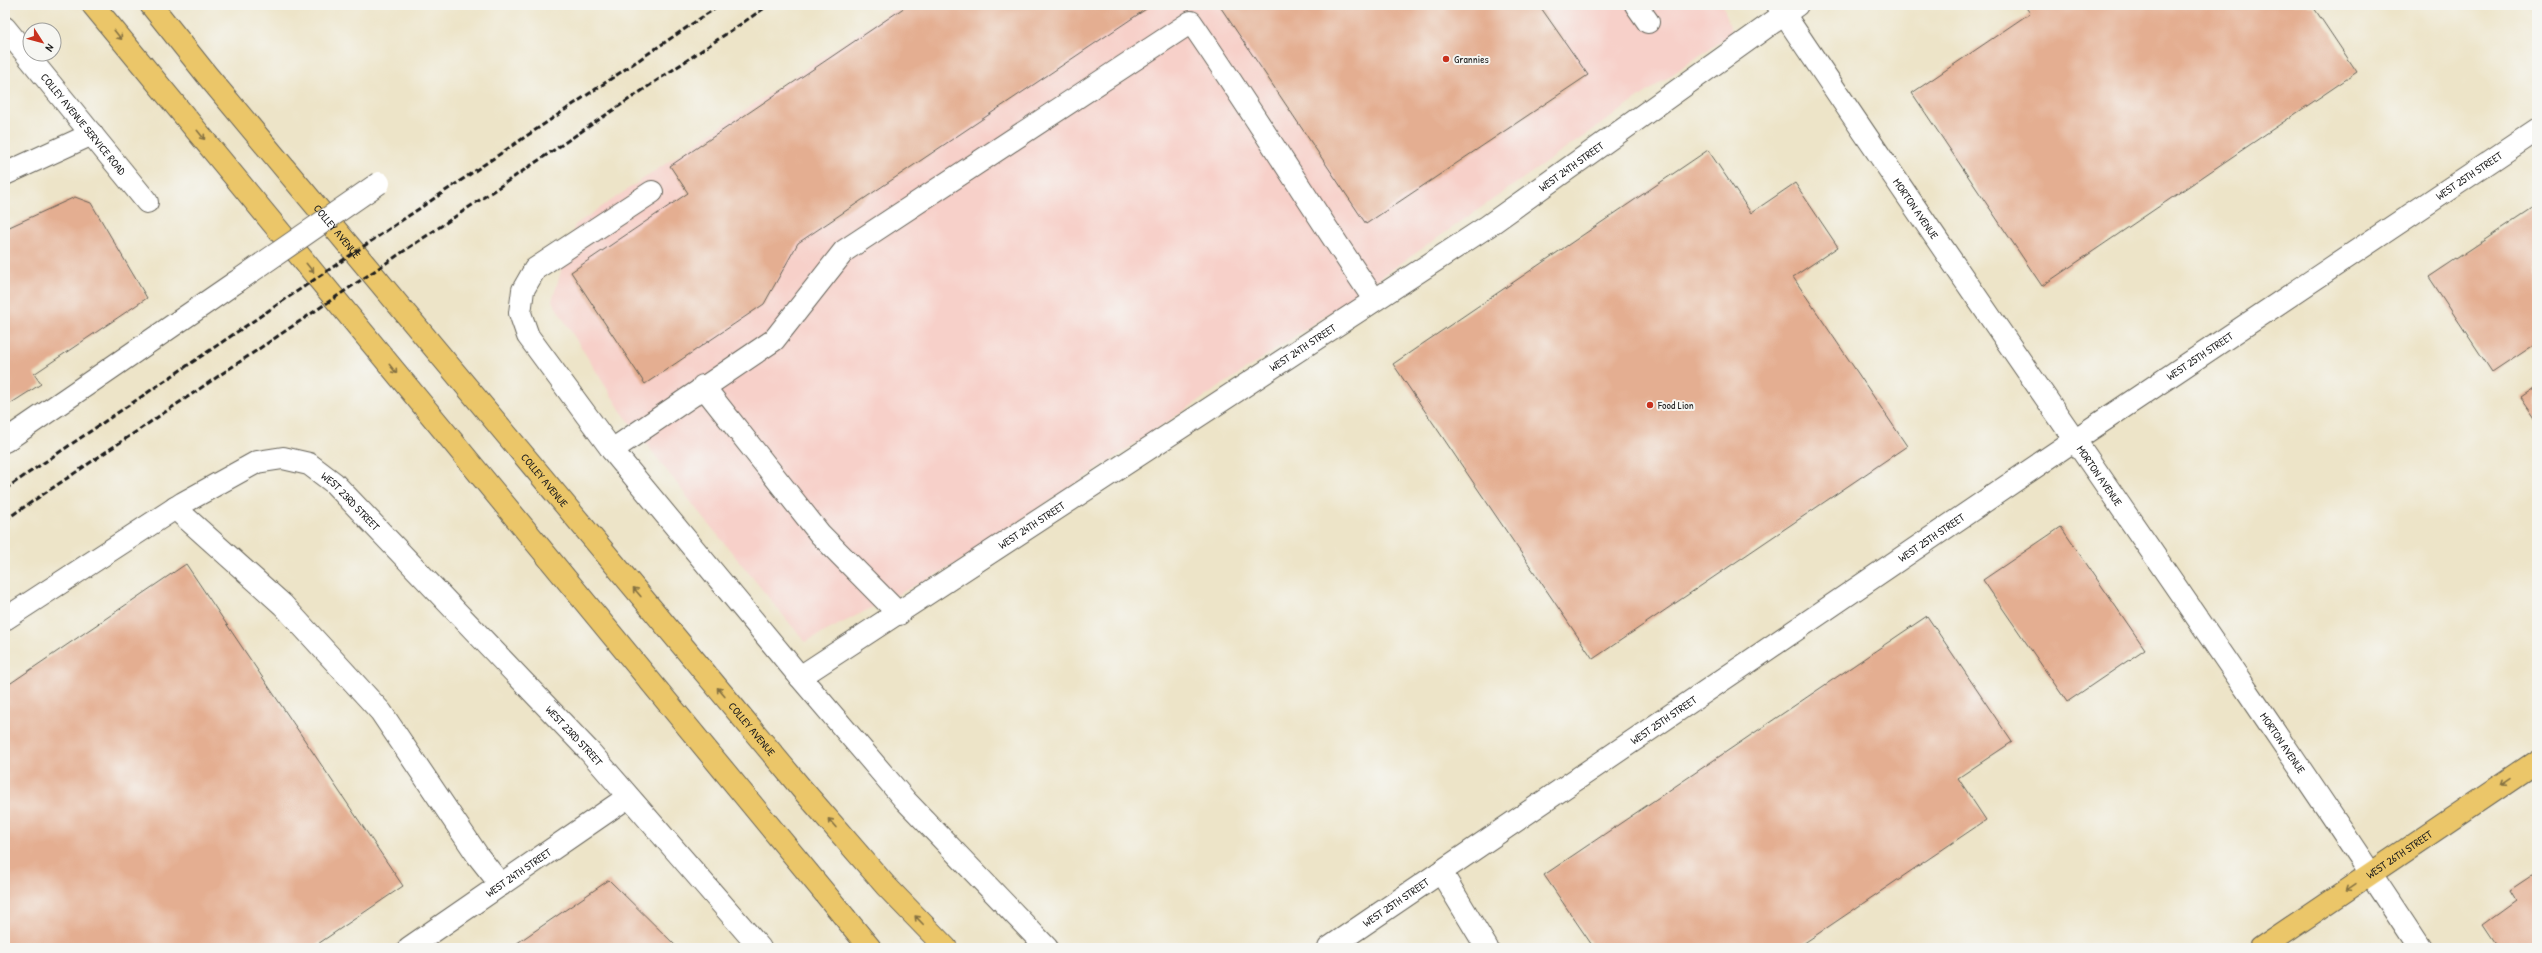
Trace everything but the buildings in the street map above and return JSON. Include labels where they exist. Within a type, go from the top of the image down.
[{"type":"main road","points":[[93,5],[870,948]]},
{"type":"main road","name":"COLLEY AVENUE","points":[[151,5],[206,74],[800,788],[886,886],[946,948]]},
{"type":"main road","name":"WEST 26TH STREET","points":[[2261,948],[2537,761]]},
{"type":"street","name":"WEST 24TH STREET","points":[[800,677],[899,614],[1374,299],[1488,226],[1786,8]]},
{"type":"street","name":"MORTON AVENUE","points":[[1786,8],[2076,439],[2371,873],[2420,948]]},
{"type":"street","points":[[612,450],[703,386],[774,340],[844,251],[1191,22],[1243,96],[1311,208],[1374,299]]},
{"type":"street","name":"COLLEY AVENUE SERVICE ROAD","points":[[5,28],[147,202]]},
{"type":"street","name":"WEST 25TH STREET","points":[[1329,948],[2076,439],[2537,130]]},
{"type":"street","points":[[5,174],[92,134]]},
{"type":"street","points":[[5,441],[379,183]]},
{"type":"street","points":[[652,192],[535,269],[523,290],[520,313],[528,336],[612,450],[800,677],[905,800],[1047,948]]},
{"type":"street","points":[[703,386],[820,534],[899,614]]},
{"type":"street","name":"WEST 23RD STREET","points":[[5,619],[175,508],[257,462],[283,458],[309,464],[334,483],[578,739],[760,948]]},
{"type":"street","points":[[175,508],[283,605],[381,712],[478,856],[501,885]]},
{"type":"street","name":"WEST 24TH STREET","points":[[408,948],[628,797]]},
{"type":"street","points":[[1441,872],[1487,948]]},
{"type":"shaded area","points":[[900,5],[1723,5],[1732,33],[1334,310],[953,566],[805,642],[698,511],[621,411],[552,301],[575,225]]},
{"type":"railway","points":[[5,489],[720,5]]},
{"type":"railway","points":[[5,520],[769,5]]},
{"type":"place","name":"Grannies","points":[[1446,59]]},
{"type":"place","name":"Food Lion","points":[[1650,405]]}]
